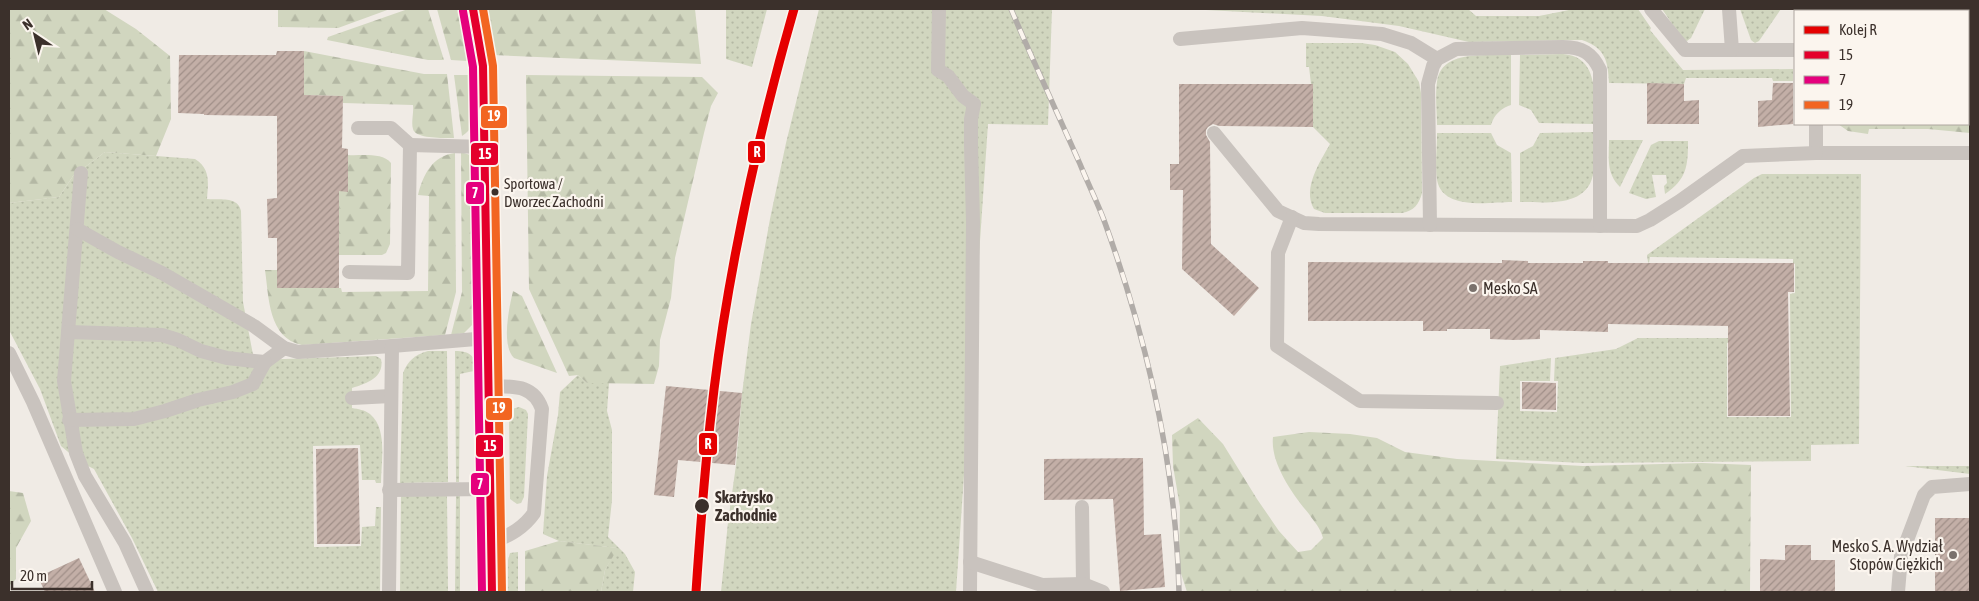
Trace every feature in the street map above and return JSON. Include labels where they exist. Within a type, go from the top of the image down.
[{"type":"street","points":[[473,9],[483,66],[492,592]]},
{"type":"lane","points":[[939,9],[938,70],[948,76],[963,96],[974,104],[971,119],[973,236],[970,592]]},
{"type":"lane","points":[[1651,9],[1685,50],[1794,50]]},
{"type":"lane","points":[[1729,9],[1732,50]]},
{"type":"lane","points":[[1180,39],[1302,28],[1382,34],[1411,43],[1437,59]]},
{"type":"lane","points":[[1430,225],[1428,84],[1437,59],[1456,49],[1574,47],[1587,52],[1597,63],[1601,79],[1600,226]]},
{"type":"lane","points":[[1816,125],[1816,153]]},
{"type":"lane","points":[[358,128],[391,128],[410,145],[485,147]]},
{"type":"lane","points":[[1214,133],[1278,211],[1304,223],[1319,224],[1636,226],[1650,220],[1680,201],[1744,156],[1816,153],[1970,153]]},
{"type":"lane","points":[[350,272],[408,273],[410,145]]},
{"type":"lane","points":[[81,173],[70,288],[64,381],[70,420],[76,453],[85,476],[125,543],[147,592]]},
{"type":"lane","points":[[1292,217],[1278,253],[1277,346],[1360,401],[1497,402]]},
{"type":"lane","points":[[77,229],[118,252],[162,272],[254,326],[284,348],[298,352],[488,338]]},
{"type":"lane","points":[[68,332],[162,335],[201,351],[227,358],[265,362]]},
{"type":"lane","points":[[390,592],[392,346]]},
{"type":"lane","points":[[70,420],[134,419],[233,392],[253,384],[265,362],[284,348]]},
{"type":"lane","points":[[9,353],[33,402],[115,592]]},
{"type":"lane","points":[[489,386],[518,387],[530,391],[538,399],[542,409],[534,513],[526,524],[514,533],[492,543]]},
{"type":"lane","points":[[352,398],[391,396]]},
{"type":"lane","points":[[1898,592],[1901,556],[1924,495],[1932,486],[1970,484]]},
{"type":"lane","points":[[390,490],[490,489]]},
{"type":"lane","points":[[1082,507],[1083,584]]},
{"type":"lane","points":[[970,562],[1042,585],[1083,584],[1103,592]]},
{"type":"green space","points":[[9,9],[104,9],[136,29],[170,56],[171,119],[156,156],[105,152],[73,176],[59,197],[9,203]]},
{"type":"green space","points":[[278,9],[390,9],[338,28],[278,27]]},
{"type":"green space","points":[[408,9],[428,9],[444,60],[428,60],[327,40],[328,37]]},
{"type":"green space","points":[[437,9],[459,9],[467,61],[451,60]]},
{"type":"green space","points":[[486,9],[695,9],[701,64],[493,55]]},
{"type":"green space","points":[[726,9],[767,9],[752,67],[726,59]]},
{"type":"green space","points":[[819,9],[1052,9],[1048,125],[988,124],[956,592],[721,592],[751,324],[786,143]]},
{"type":"green space","points":[[1187,9],[1468,9],[1476,16],[1539,16],[1574,9],[1638,9],[1651,28],[1650,30],[1683,70],[1793,69],[1793,81],[1773,81],[1772,78],[1686,78],[1684,84],[1609,83],[1608,68],[1604,56],[1596,47],[1582,40],[1469,42],[1399,26],[1322,16]]},
{"type":"green space","points":[[1662,9],[1705,9],[1691,38],[1687,41],[1683,40]]},
{"type":"green space","points":[[1740,9],[1781,9],[1759,41],[1755,43],[1751,40]]},
{"type":"green space","points":[[1970,9],[1970,133],[1928,129],[1869,129],[1868,134],[1848,131],[1839,125],[1969,125]]},
{"type":"green space","points":[[1306,43],[1361,43],[1375,45],[1395,52],[1408,64],[1419,82],[1421,93],[1422,193],[1418,204],[1413,209],[1402,213],[1325,213],[1314,209],[1310,193],[1311,184],[1317,167],[1330,144],[1313,127],[1313,84],[1311,84],[1309,67],[1306,67]]},
{"type":"green space","points":[[304,51],[424,74],[447,74],[454,138],[424,136],[415,132],[412,126],[413,105],[343,103],[343,96],[304,95]]},
{"type":"green space","points":[[1563,54],[1575,57],[1583,62],[1589,70],[1594,91],[1594,124],[1539,123],[1531,110],[1519,105],[1520,55]]},
{"type":"green space","points":[[1511,55],[1511,105],[1498,112],[1491,125],[1437,125],[1437,82],[1440,71],[1447,64],[1466,56]]},
{"type":"green space","points":[[454,75],[469,75],[474,100],[472,124],[462,136]]},
{"type":"green space","points":[[526,75],[702,77],[718,93],[711,106],[675,258],[671,298],[660,340],[659,366],[654,384],[587,383],[578,375],[569,376],[529,289]]},
{"type":"green space","points":[[1594,132],[1594,170],[1589,186],[1582,193],[1563,201],[1520,202],[1520,153],[1533,146],[1540,133]]},
{"type":"green space","points":[[1437,133],[1491,133],[1497,145],[1511,153],[1512,202],[1468,203],[1448,197],[1441,190],[1437,180]]},
{"type":"green space","points":[[1609,140],[1643,140],[1620,187],[1610,171]]},
{"type":"green space","points":[[1659,141],[1688,141],[1687,165],[1682,177],[1665,194],[1666,175],[1652,175],[1656,197],[1646,199],[1629,193],[1651,145]]},
{"type":"green space","points":[[105,152],[195,159],[204,167],[206,172],[208,182],[207,199],[228,200],[239,206],[241,211],[243,302],[254,360],[376,356],[381,359],[380,371],[373,379],[352,388],[352,408],[370,414],[376,420],[382,446],[381,483],[376,483],[375,480],[362,480],[360,445],[313,446],[314,547],[361,546],[362,527],[375,526],[376,507],[381,507],[380,592],[158,592],[132,538],[94,469],[80,462],[61,446],[40,389],[9,330],[9,203],[59,197],[73,176]]},
{"type":"green space","points":[[461,152],[473,156],[474,323],[464,333],[451,335],[462,292]]},
{"type":"green space","points":[[455,153],[456,292],[445,335],[302,345],[291,341],[282,334],[272,315],[265,270],[277,270],[278,288],[341,288],[342,292],[428,291],[429,196],[418,195],[426,174],[435,162],[440,158]]},
{"type":"green space","points":[[348,155],[377,156],[391,163],[390,244],[386,253],[382,255],[339,255],[339,191],[348,191]]},
{"type":"green space","points":[[1762,174],[1861,174],[1859,444],[1811,445],[1811,461],[1583,463],[1496,459],[1500,366],[1551,358],[1550,381],[1520,381],[1520,411],[1557,412],[1558,381],[1554,381],[1555,358],[1616,349],[1638,338],[1731,338],[1731,342],[1727,343],[1727,417],[1791,417],[1790,294],[1795,293],[1795,264],[1793,259],[1650,257],[1649,263],[1647,255]]},
{"type":"green space","points":[[513,291],[522,296],[557,373],[514,358],[510,352],[507,326]]},
{"type":"green space","points":[[428,351],[447,351],[448,482],[400,483],[403,373],[412,359]]},
{"type":"green space","points":[[455,351],[471,355],[478,370],[460,374],[459,482],[456,482]]},
{"type":"green space","points":[[578,375],[587,383],[609,383],[607,411],[612,430],[612,500],[608,537],[625,554],[635,572],[633,592],[601,592],[605,570],[617,548],[559,541],[543,534],[547,476],[558,415],[560,392]]},
{"type":"green space","points":[[519,407],[526,410],[528,414],[524,497],[521,503],[517,504],[510,499],[509,415],[512,409]]},
{"type":"green space","points":[[1198,418],[1223,444],[1279,531],[1298,552],[1311,550],[1323,538],[1317,525],[1296,498],[1279,468],[1273,447],[1273,437],[1309,432],[1350,434],[1377,438],[1405,452],[1457,459],[1583,466],[1702,463],[1751,465],[1750,592],[1187,592],[1179,567],[1180,507],[1173,466],[1172,435]]},
{"type":"green space","points":[[1905,466],[1970,466],[1970,474]]},
{"type":"green space","points":[[9,491],[23,493],[31,521],[16,548],[16,579],[9,586]]},
{"type":"green space","points":[[401,496],[447,496],[448,592],[400,592]]},
{"type":"green space","points":[[456,496],[460,496],[460,592],[455,592]]},
{"type":"green space","points":[[559,541],[618,548],[605,570],[601,592],[525,592],[525,551]]},
{"type":"green space","points":[[518,552],[518,592],[508,592],[508,560],[510,553]]},
{"type":"building","points":[[277,51],[304,51],[304,95],[343,96],[342,148],[348,149],[348,192],[339,191],[339,288],[277,288],[277,238],[268,238],[267,199],[277,198],[277,116],[178,113],[179,55],[276,55]]},
{"type":"building","points":[[1647,83],[1684,84],[1684,101],[1699,100],[1699,124],[1647,124]]},
{"type":"building","points":[[1773,83],[1793,83],[1793,124],[1758,127],[1758,101],[1772,100]]},
{"type":"building","points":[[1179,84],[1313,84],[1313,127],[1219,126],[1213,124],[1206,130],[1206,135],[1210,142],[1211,244],[1259,288],[1234,316],[1182,269],[1183,190],[1170,190],[1170,164],[1179,164]]},
{"type":"building","points":[[1502,260],[1528,261],[1528,263],[1608,261],[1608,263],[1794,263],[1794,292],[1788,292],[1790,416],[1728,416],[1728,326],[1608,324],[1608,332],[1540,330],[1540,339],[1514,340],[1490,339],[1490,329],[1423,331],[1423,321],[1308,321],[1308,262],[1502,263]]},
{"type":"building","points":[[1522,382],[1556,383],[1556,410],[1522,409]]},
{"type":"building","points":[[666,386],[742,393],[735,465],[678,460],[674,497],[654,495]]},
{"type":"building","points":[[358,448],[360,544],[317,544],[316,449]]},
{"type":"building","points":[[1143,458],[1144,535],[1161,534],[1165,587],[1120,591],[1113,499],[1044,500],[1044,459]]},
{"type":"building","name":"Mesko S. A. Wydział Stopów Ciężkich","points":[[1935,518],[1970,518],[1970,592],[1935,592]]},
{"type":"building","points":[[1785,545],[1811,545],[1811,560],[1835,560],[1835,592],[1760,592],[1760,559],[1785,560]]},
{"type":"building","points":[[79,558],[95,592],[45,592],[38,577]]},
{"type":"railway","points":[[1011,9],[1099,208],[1134,313],[1147,359],[1166,451],[1177,545],[1179,592]]},
{"type":"rail line","name":"R","points":[[696,592],[710,425],[718,358],[730,285],[754,166],[794,9]]},
{"type":"transit line","name":"15","points":[[473,9],[483,66],[492,592]]},
{"type":"transit line","name":"19","points":[[483,9],[493,66],[502,592]]},
{"type":"transit line","name":"7","points":[[463,11],[473,67],[482,592]]},
{"type":"place","name":"Sportowa / Dworzec Zachodni","points":[[495,192]]},
{"type":"place","name":"Mesko SA","points":[[1473,288]]},
{"type":"place","name":"Skarżysko Zachodnie","points":[[702,506]]},
{"type":"place","name":"Mesko S. A. Wydział Stopów Ciężkich","points":[[1953,555]]}]
